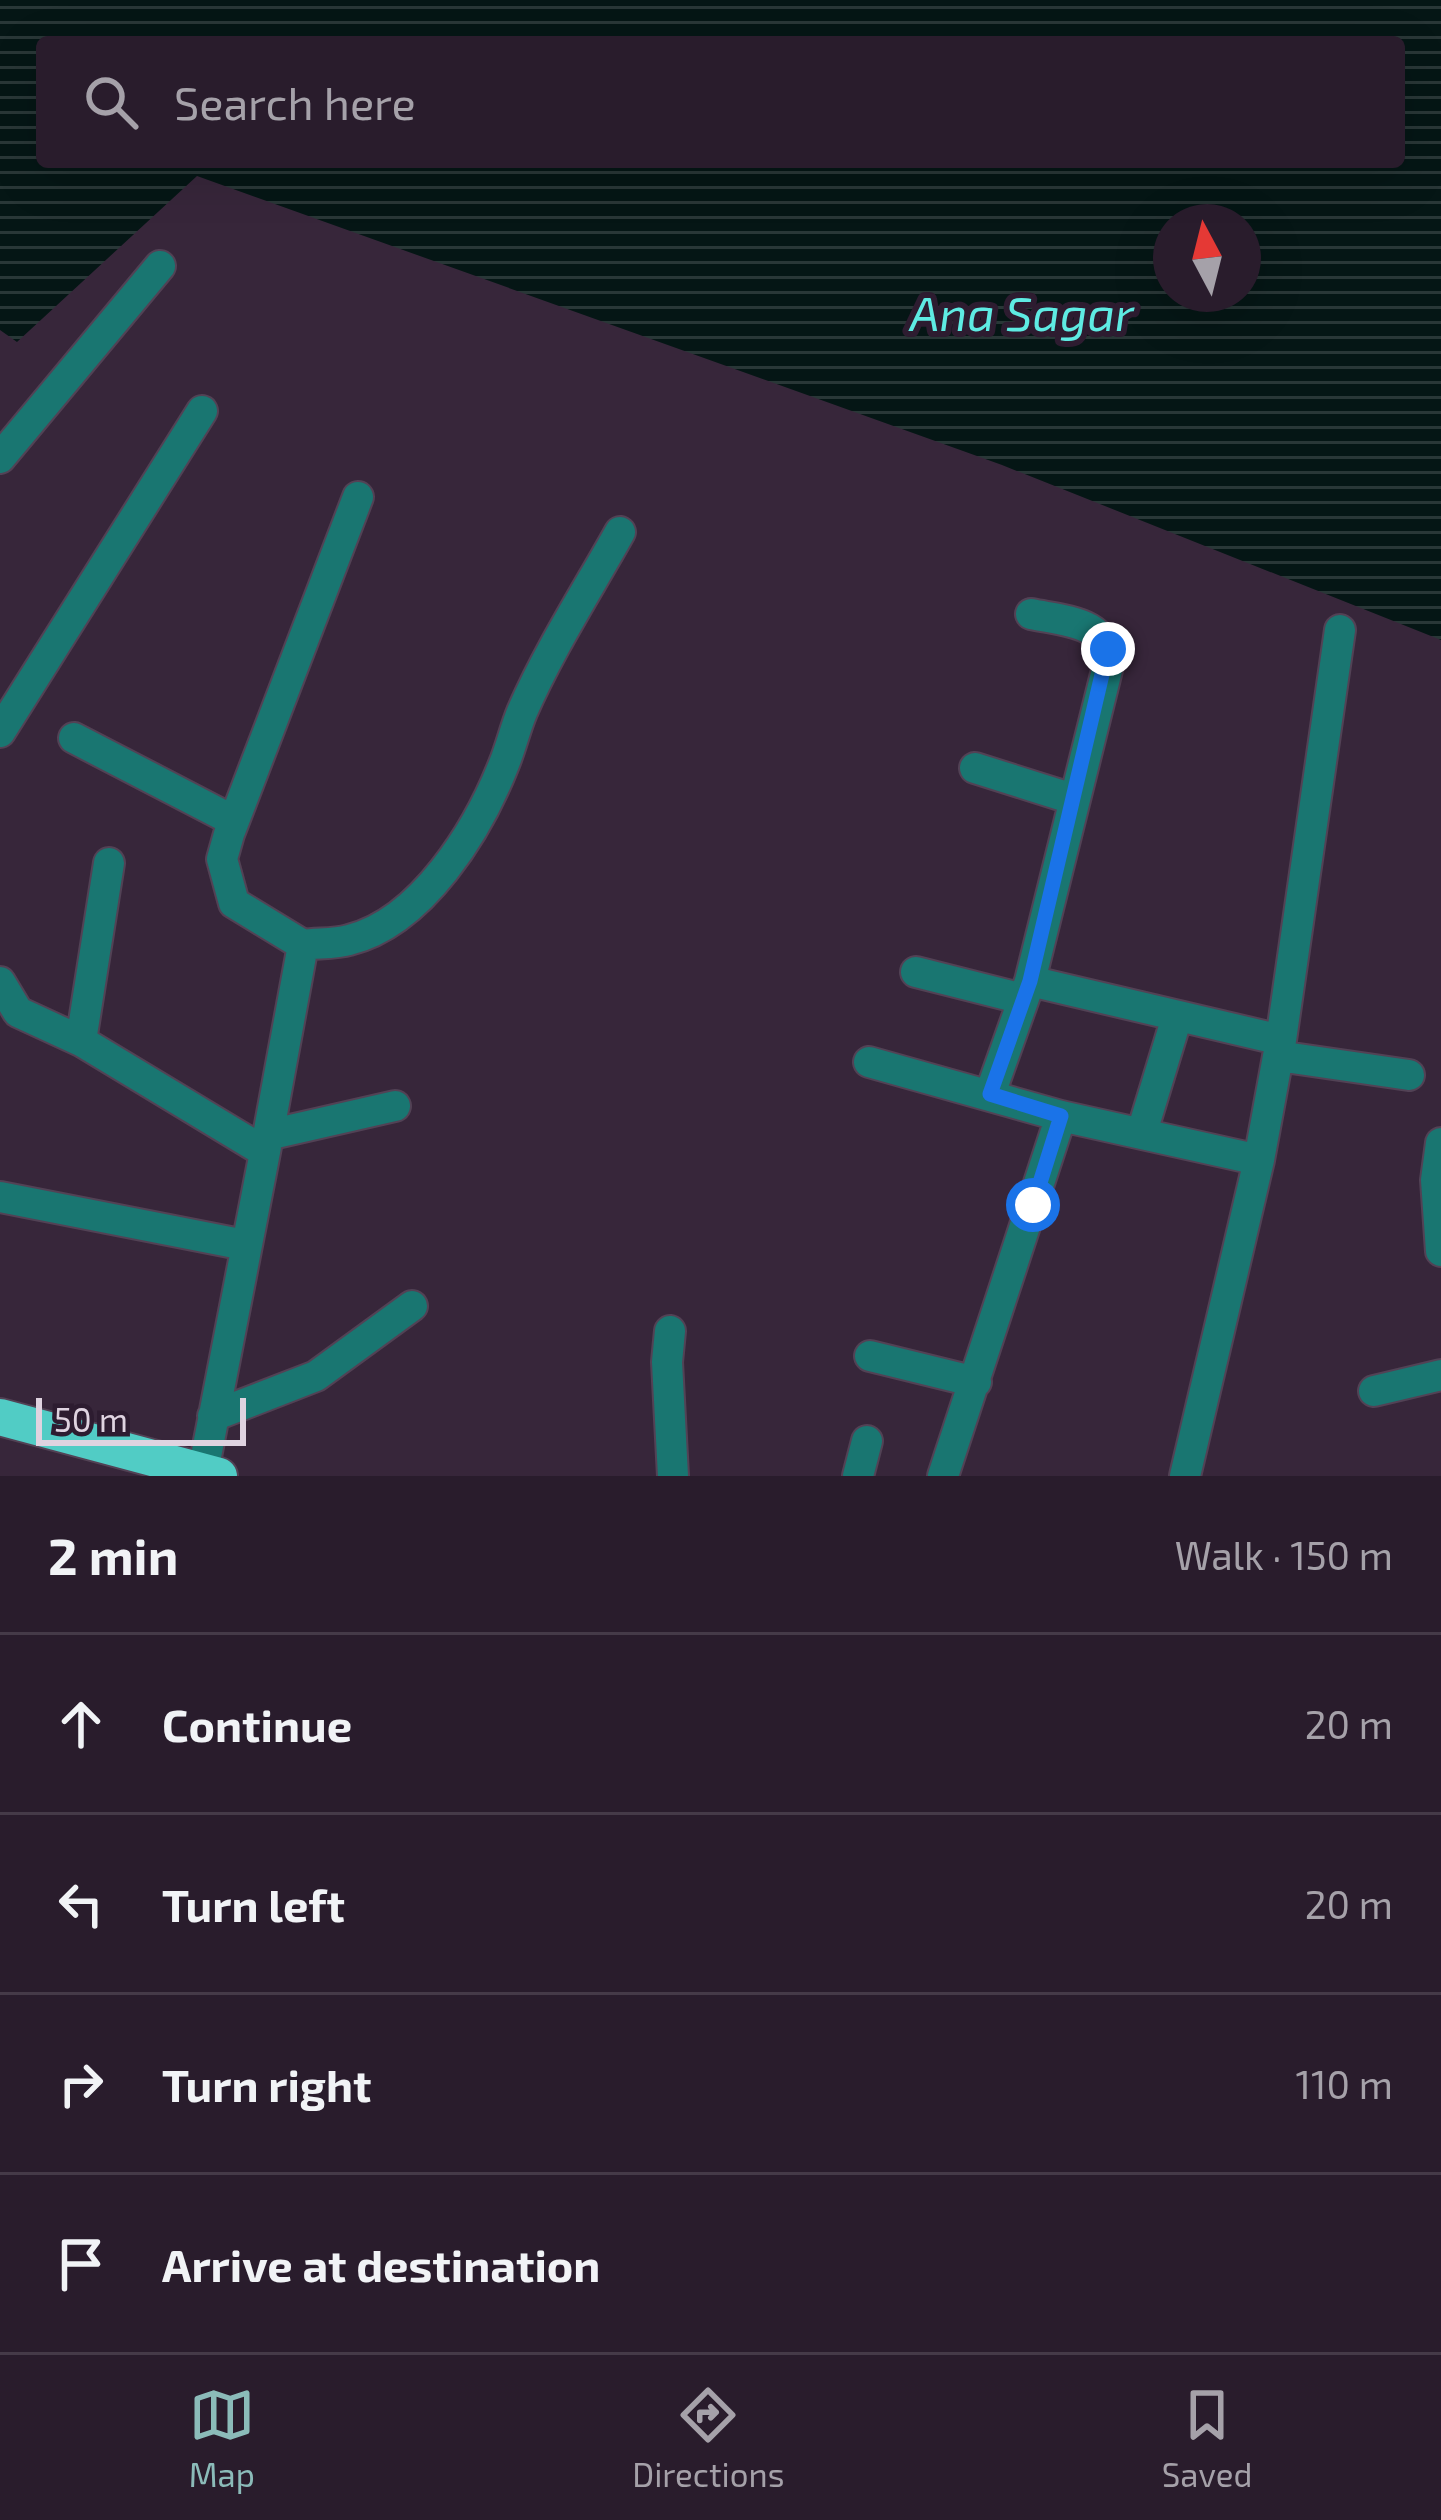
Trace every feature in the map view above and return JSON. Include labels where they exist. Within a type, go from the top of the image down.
[{"type":"highway","points":[[0,1417],[211,1474]]},
{"type":"street","points":[[0,458],[160,266]]},
{"type":"street","points":[[0,732],[202,411]]},
{"type":"street","points":[[358,497],[222,859],[234,904],[303,945],[350,940],[390,923],[419,900],[450,863],[503,768],[521,714],[544,668],[620,532]]},
{"type":"street","points":[[990,1094],[1027,990],[1108,649],[1100,634],[1086,625],[1031,614]]},
{"type":"street","points":[[1185,1476],[1259,1160],[1280,1048],[1340,630]]},
{"type":"street","points":[[74,737],[234,821]]},
{"type":"street","points":[[975,768],[1073,799]]},
{"type":"street","points":[[81,1041],[109,863]]},
{"type":"street","points":[[211,1474],[213,1416],[303,945]]},
{"type":"street","points":[[916,972],[1177,1017],[1280,1048],[1409,1075]]},
{"type":"street","points":[[0,982],[9,1011],[81,1041],[267,1143],[395,1106]]},
{"type":"street","points":[[1142,1132],[1177,1017]]},
{"type":"street","points":[[869,1062],[1061,1116],[1259,1160]]},
{"type":"street","points":[[943,1476],[1061,1116]]},
{"type":"street","points":[[1441,1143],[1436,1180],[1441,1251]]},
{"type":"street","points":[[0,1197],[245,1245]]},
{"type":"street","points":[[213,1416],[316,1376],[412,1306]]},
{"type":"street","points":[[670,1331],[667,1361],[673,1476]]},
{"type":"street","points":[[870,1356],[976,1382]]},
{"type":"street","points":[[1374,1391],[1441,1375]]},
{"type":"street","points":[[858,1476],[867,1441]]},
{"type":"water","name":"Ana Sagar","points":[[0,0],[1441,0],[1441,640],[1002,465],[197,176],[17,342],[0,330]]},
{"type":"route","points":[[1033,1205],[1061,1116],[990,1094],[1030,981],[1108,666],[1108,649]]}]
